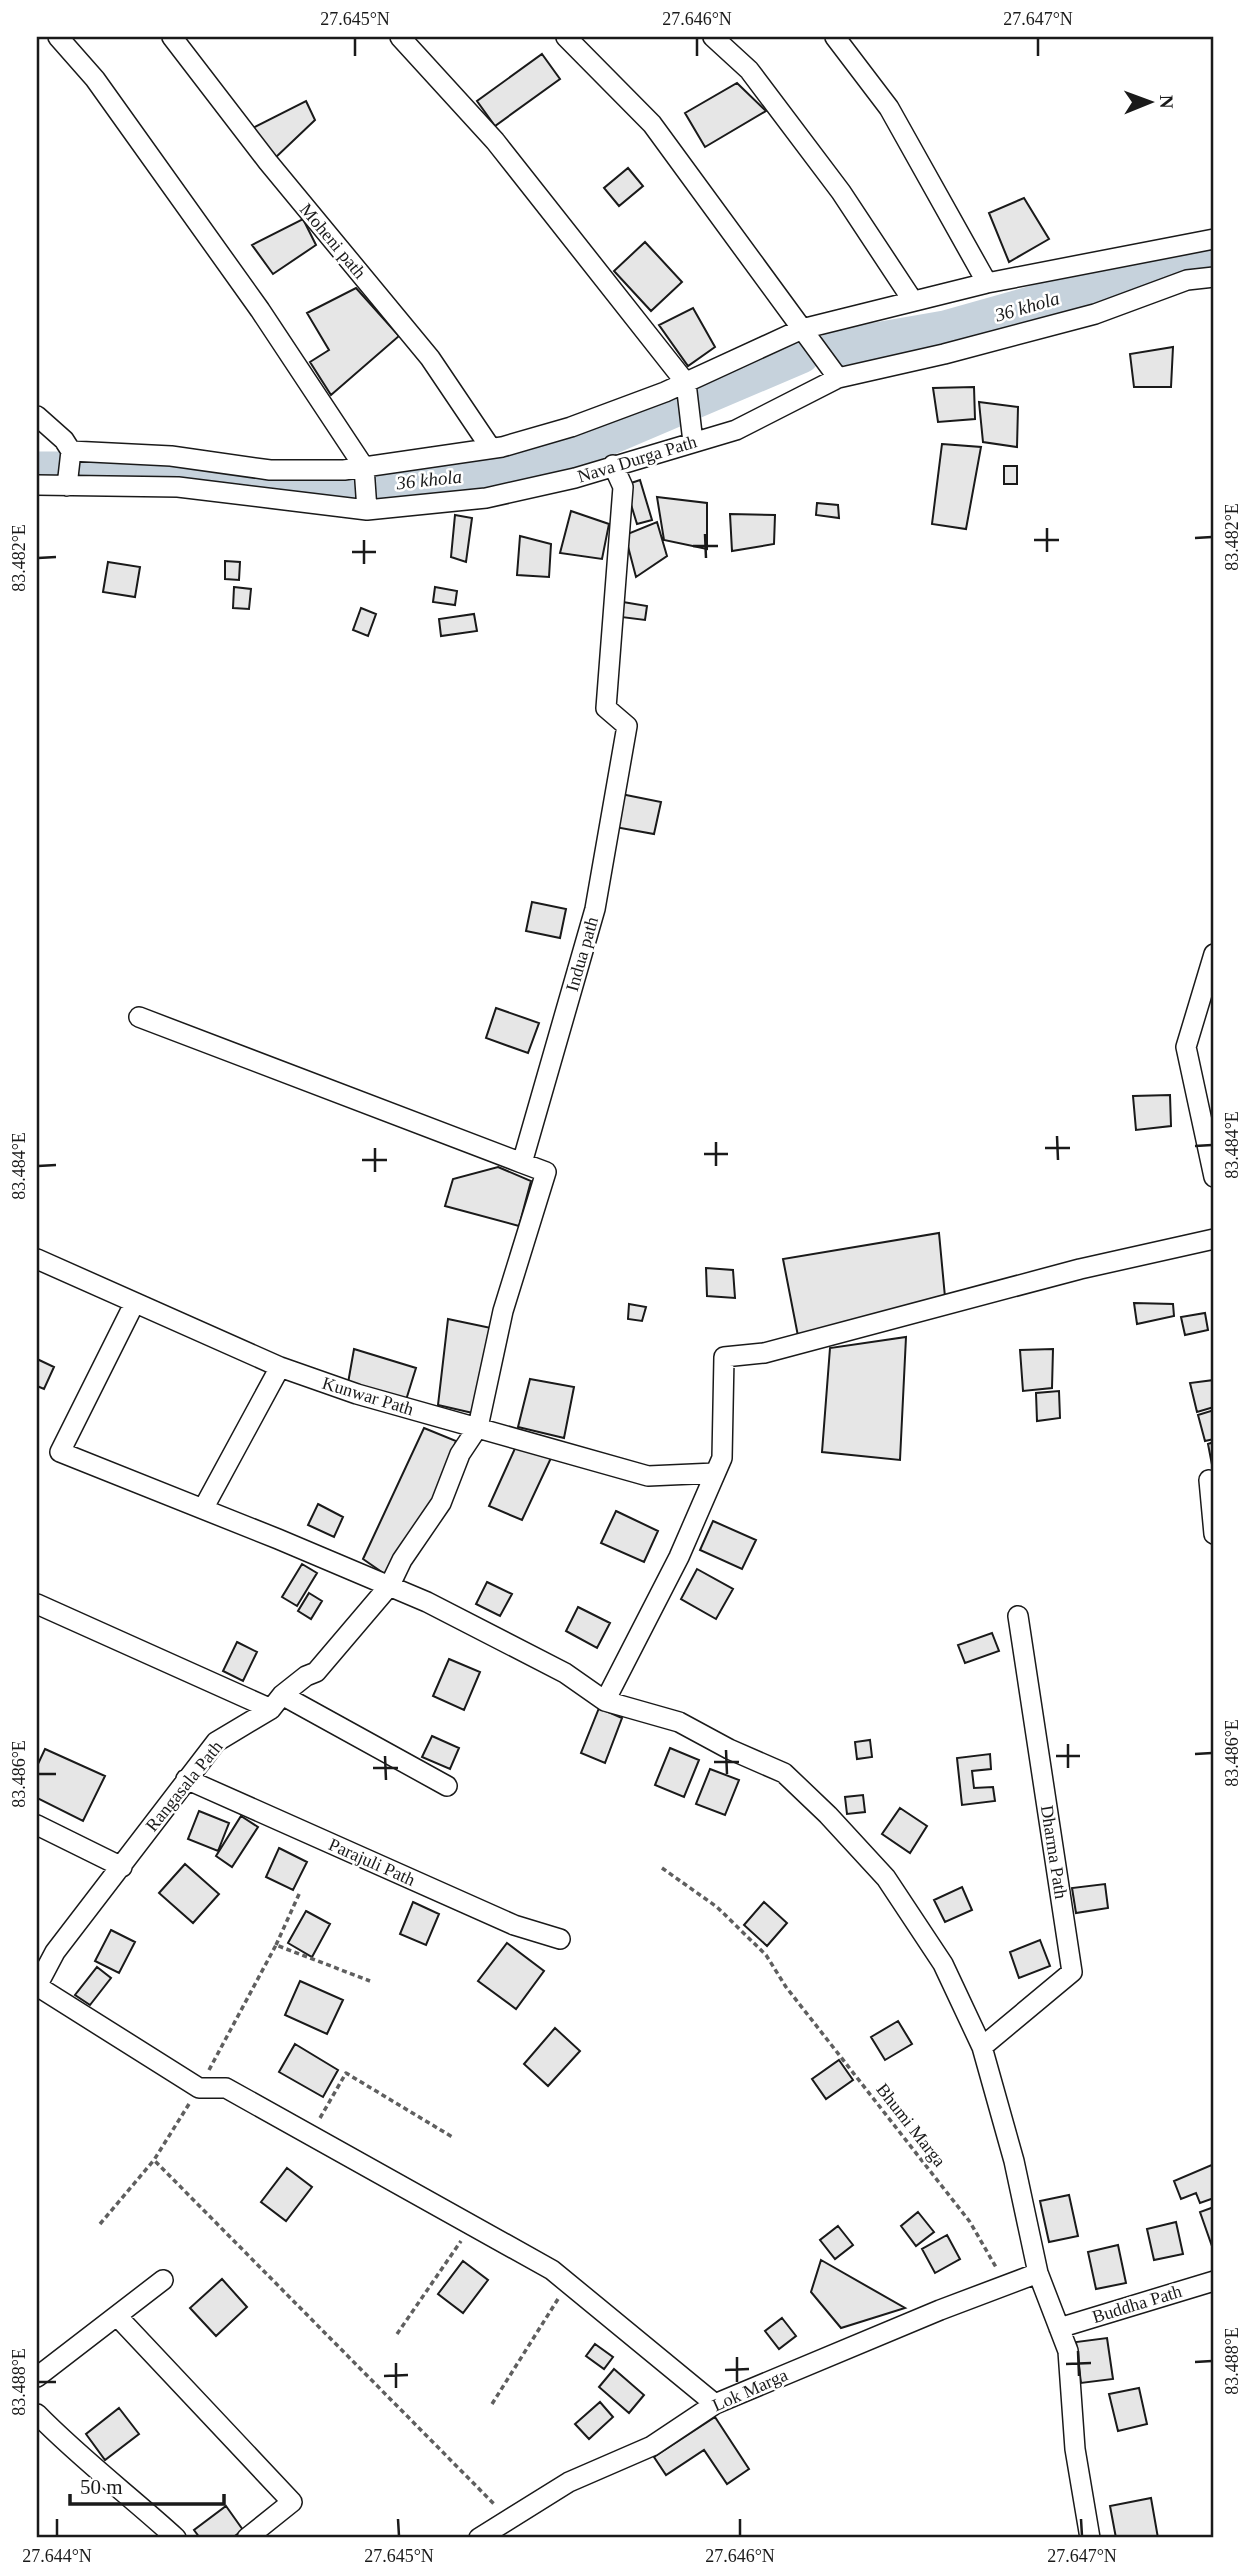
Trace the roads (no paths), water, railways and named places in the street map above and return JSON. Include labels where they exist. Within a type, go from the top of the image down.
[{"type":"street","points":[[58,37],[95,79],[260,310],[364,467],[367,510]]},
{"type":"street","name":"Moheni path","points":[[172,37],[268,162],[430,358],[490,447]]},
{"type":"street","points":[[400,37],[495,141],[685,383],[693,442]]},
{"type":"street","points":[[566,37],[652,124],[838,378]]},
{"type":"street","points":[[713,37],[749,70],[841,192],[913,301]]},
{"type":"street","points":[[835,37],[889,107],[987,283]]},
{"type":"street","points":[[71,451],[171,456],[270,470],[344,470],[502,447],[571,426],[685,383],[802,328],[987,283],[1214,239]]},
{"type":"street","name":"Nava Durga Path","points":[[37,485],[178,486],[367,510],[486,498],[575,478],[736,430],[838,378],[1070,321],[1187,279],[1214,276]]},
{"type":"street","points":[[37,416],[64,440],[71,451],[67,486]]},
{"type":"street","name":"Indua path","points":[[522,1163],[595,909],[627,726],[606,708],[623,487],[613,465]]},
{"type":"street","points":[[1214,954],[1186,1047],[1214,1177]]},
{"type":"street","points":[[139,1017],[546,1172],[503,1311],[478,1427]]},
{"type":"street","points":[[605,1701],[679,1558],[722,1458],[724,1357],[764,1353],[1067,1273],[1214,1239]]},
{"type":"street","name":"Kunwar Path","points":[[37,1259],[280,1367],[357,1394],[648,1476],[715,1473]]},
{"type":"street","points":[[134,1304],[60,1452],[390,1585],[565,1673],[605,1701],[679,1722],[729,1749],[783,1773],[828,1815],[886,1878],[943,1964],[982,2047],[1014,2161],[1038,2273],[1068,2351],[1075,2449],[1090,2538]]},
{"type":"street","points":[[203,1510],[280,1367]]},
{"type":"street","name":"Rangasala Path","points":[[37,1986],[55,1952],[216,1742],[276,1702],[306,1676],[316,1672],[390,1585],[402,1560],[442,1503],[460,1454],[478,1427]]},
{"type":"street","points":[[1209,1480],[1214,1534]]},
{"type":"street","points":[[37,1604],[276,1702],[447,1786]]},
{"type":"street","name":"Dharma Path","points":[[982,2047],[1072,1972],[1018,1616]]},
{"type":"street","name":"Parajuli Path","points":[[186,1779],[514,1924],[560,1939]]},
{"type":"street","points":[[37,1825],[122,1867]]},
{"type":"street","points":[[37,1986],[199,2088],[226,2088],[552,2270],[715,2404]]},
{"type":"street","name":"Lok Marga","points":[[479,2538],[569,2482],[652,2446],[715,2404],[928,2314],[1038,2273]]},
{"type":"street","points":[[37,2377],[163,2280]]},
{"type":"street","name":"Buddha Path","points":[[1059,2328],[1214,2281]]},
{"type":"street","points":[[117,2316],[292,2502],[247,2538]]},
{"type":"street","points":[[37,2414],[74,2452],[176,2538]]},
{"type":"waterway","name":"36 khola","points":[[836,348],[945,329],[1214,253]]},
{"type":"waterway","name":"36 khola","points":[[37,470],[180,470],[334,489],[473,475],[585,447],[801,355]]}]
